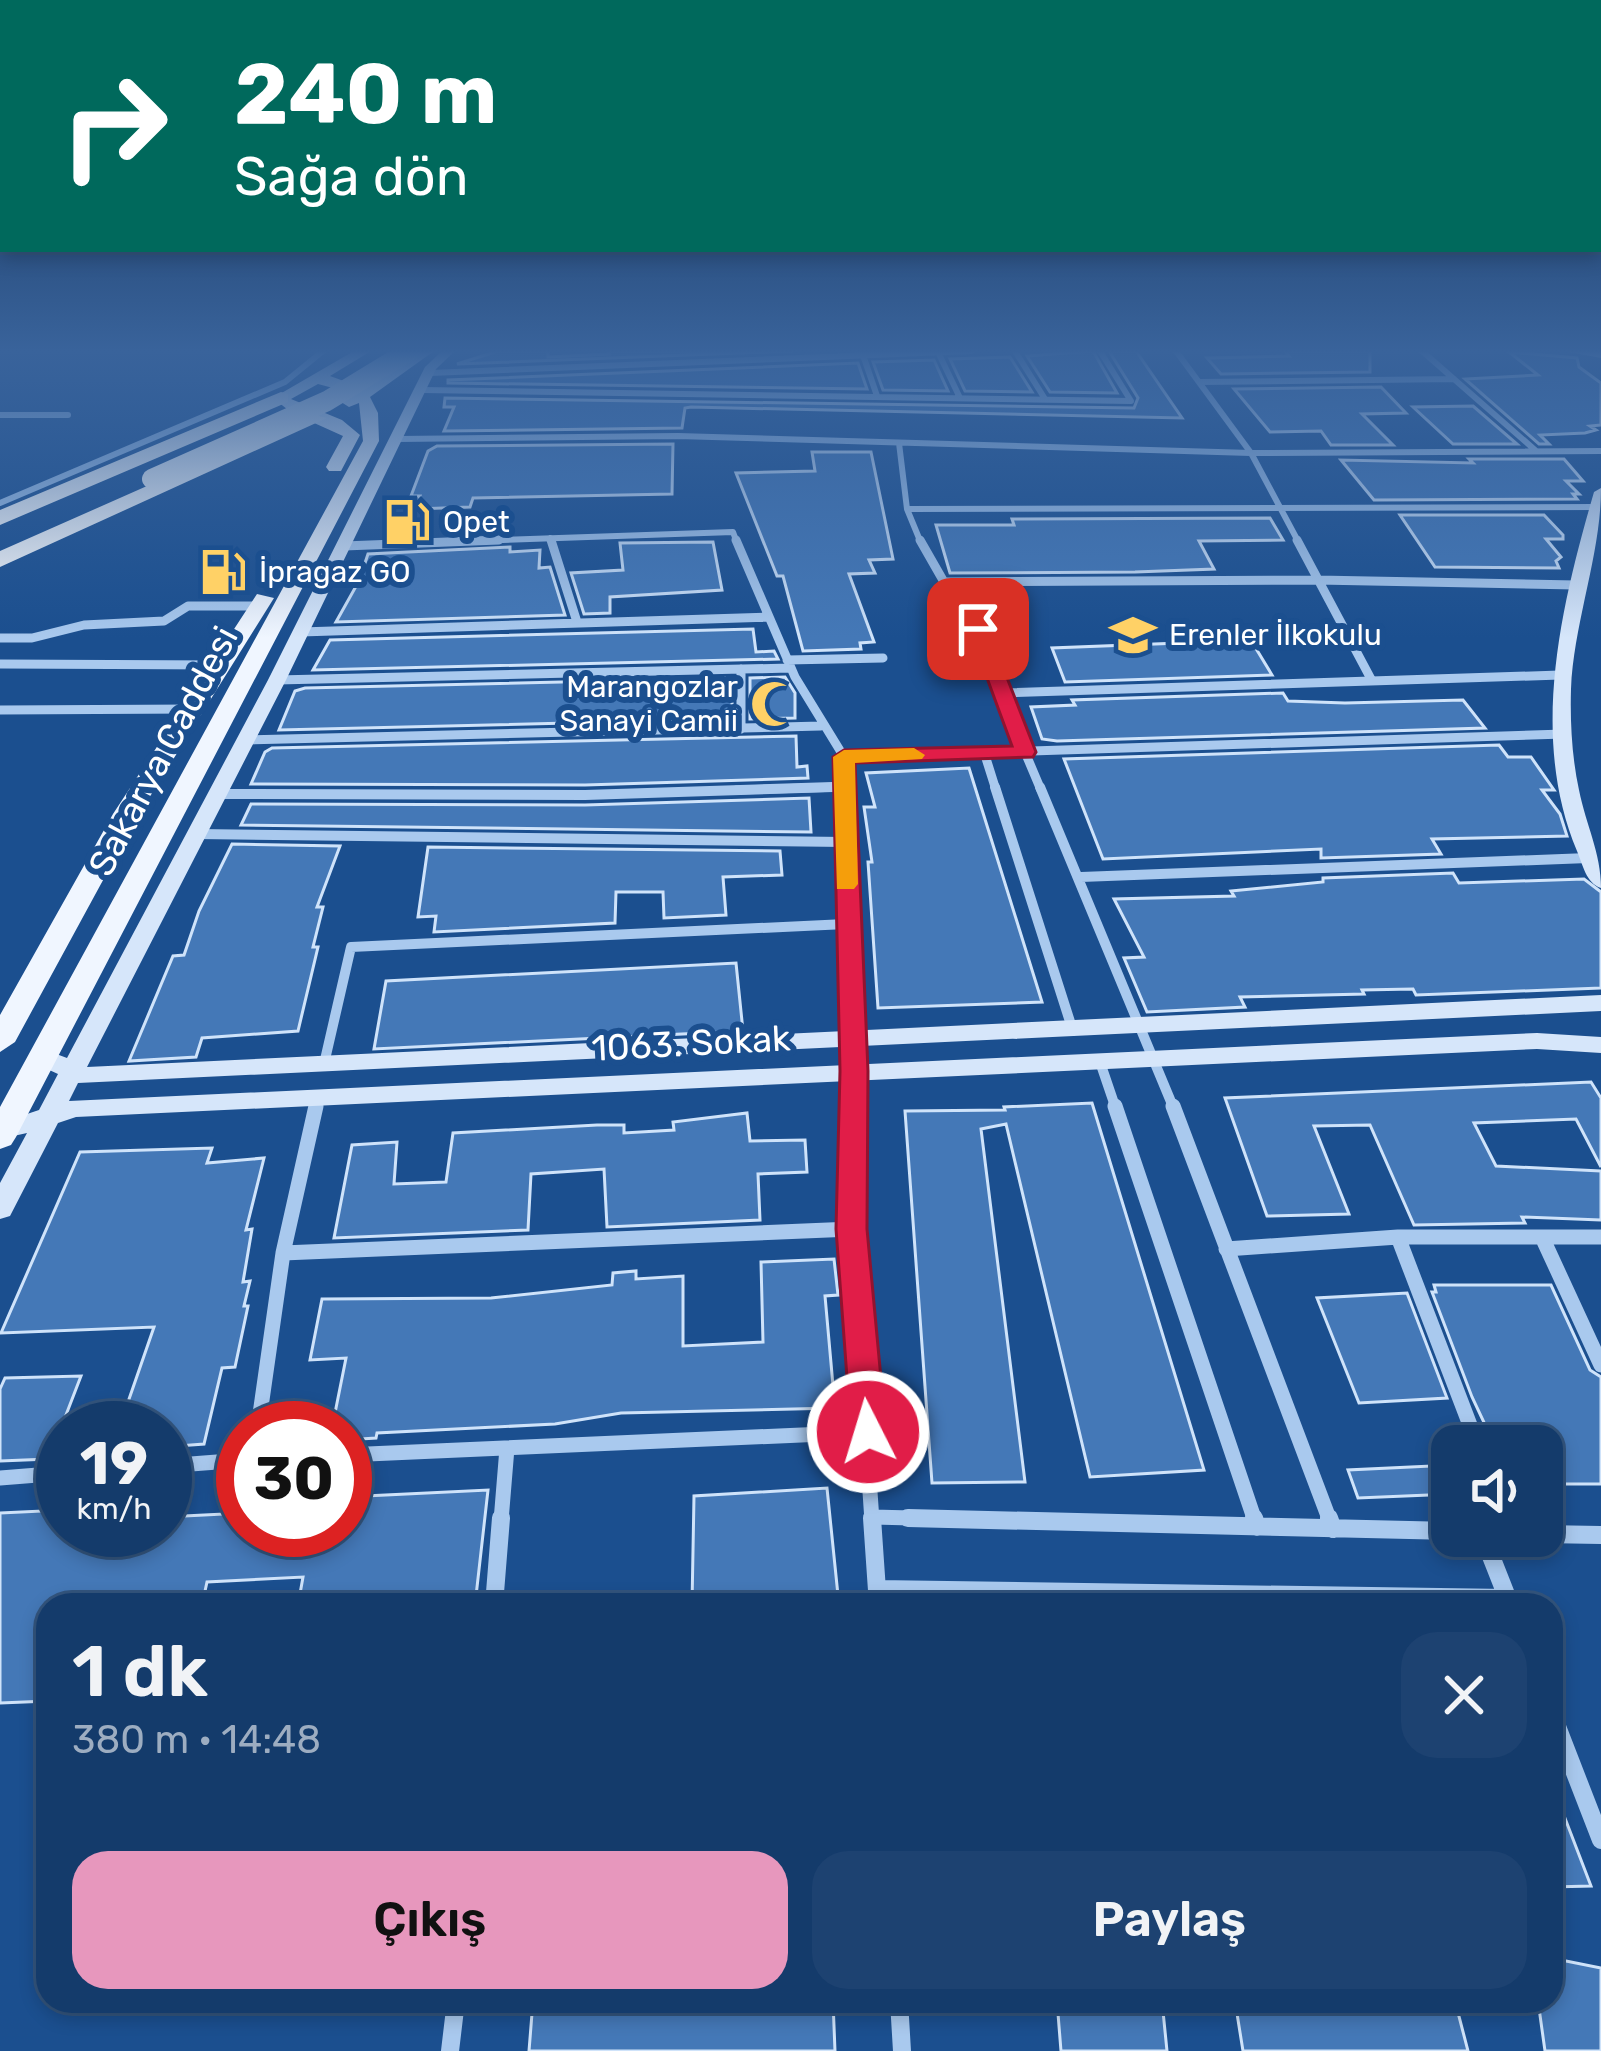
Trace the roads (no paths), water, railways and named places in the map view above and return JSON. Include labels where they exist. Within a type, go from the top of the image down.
[{"type":"highway","points":[[0,518],[167,447]]},
{"type":"highway","points":[[0,546],[206,447]]},
{"type":"highway","points":[[0,532],[215,447]]},
{"type":"highway","points":[[0,560],[253,447]]},
{"type":"main road","name":"Sakarya Caddesi","points":[[2,1035],[126,814],[260,606],[346,447]]},
{"type":"main road","name":"Sakarya Caddesi","points":[[2,1134],[368,447]]},
{"type":"main road","points":[[0,1209],[278,680],[394,447]]},
{"type":"main road","points":[[1599,500],[1576,585],[1560,675],[1566,790],[1588,858],[1601,882]]},
{"type":"main road","name":"1063. Sokak","points":[[43,1057],[87,1077],[1601,1003]]},
{"type":"main road","name":"1063. Sokak","points":[[2,1134],[74,1108],[1537,1041],[1601,1046]]},
{"type":"street","points":[[0,503],[133,447]]},
{"type":"street","points":[[899,447],[907,509],[926,555],[944,582],[967,598],[1000,693],[1155,1059],[1334,1529]]},
{"type":"street","points":[[1030,447],[1251,453],[1601,451]]},
{"type":"street","points":[[1246,447],[1371,680]]},
{"type":"street","points":[[1531,447],[1536,451]]},
{"type":"street","points":[[907,509],[1599,500]]},
{"type":"street","points":[[344,546],[733,532],[789,664],[821,726],[844,757],[854,1071],[852,1229],[878,1593]]},
{"type":"street","points":[[550,538],[578,622]]},
{"type":"street","points":[[944,582],[1318,580],[1576,585]]},
{"type":"street","points":[[0,638],[32,638],[85,625],[164,621],[188,606],[260,606]]},
{"type":"street","points":[[302,632],[768,616]]},
{"type":"street","points":[[278,680],[741,669],[884,658]]},
{"type":"street","points":[[0,664],[224,665]]},
{"type":"street","points":[[741,669],[741,729]]},
{"type":"street","points":[[1000,693],[1560,675]]},
{"type":"street","points":[[0,710],[194,709]]},
{"type":"street","points":[[244,740],[821,726]]},
{"type":"street","points":[[844,757],[1564,734]]},
{"type":"street","points":[[984,752],[1073,1032]]},
{"type":"street","points":[[217,794],[585,795],[843,788]]},
{"type":"street","points":[[196,834],[844,842]]},
{"type":"street","points":[[1081,878],[1588,858]]},
{"type":"street","points":[[324,1064],[352,947],[846,924]]},
{"type":"street","points":[[1100,1062],[1257,1527]]},
{"type":"street","points":[[262,1401],[283,1253],[318,1096]]},
{"type":"street","points":[[283,1253],[852,1229]]},
{"type":"street","points":[[1226,1250],[1398,1237],[1601,1237]]},
{"type":"street","points":[[1398,1237],[1470,1425]]},
{"type":"street","points":[[1543,1237],[1601,1365]]},
{"type":"street","points":[[372,1454],[868,1432]]},
{"type":"street","points":[[495,1593],[508,1448]]},
{"type":"street","points":[[0,1478],[36,1476]]},
{"type":"street","points":[[873,1517],[1431,1531]]},
{"type":"street","points":[[1563,1534],[1601,1535]]},
{"type":"street","points":[[1492,1557],[1506,1593]]},
{"type":"street","points":[[1563,1742],[1601,1840]]},
{"type":"street","points":[[450,2051],[455,2013]]},
{"type":"street","points":[[900,2013],[902,2051]]},
{"type":"place","name":"Opet","points":[[407,522]]},
{"type":"place","name":"İpragaz GO","points":[[223,572]]},
{"type":"place","name":"Erenler İlkokulu","points":[[1133,635]]},
{"type":"place","name":"Marangozlar Sanayi Camii","points":[[774,704]]}]
